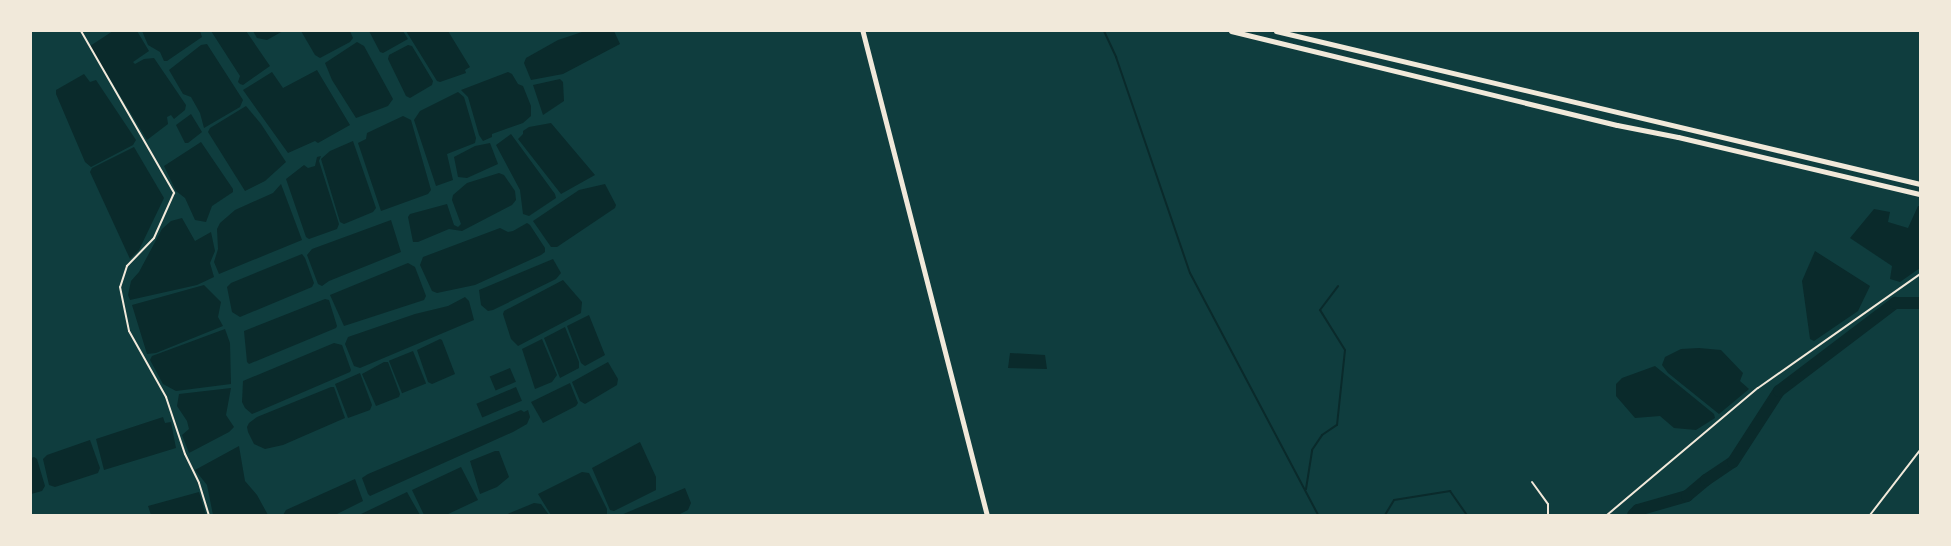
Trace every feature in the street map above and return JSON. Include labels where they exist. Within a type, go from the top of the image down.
[{"type":"main road","points":[[1231,31],[1617,125],[1701,142],[1920,194]]},
{"type":"main road","points":[[1276,31],[1703,134],[1920,184]]},
{"type":"main road","points":[[1701,142],[1703,134]]},
{"type":"street","points":[[863,31],[987,515]]},
{"type":"lane","points":[[81,31],[174,193],[154,238],[127,266],[120,287],[129,331],[166,396],[185,454],[199,482],[209,515]]},
{"type":"lane","points":[[1607,515],[1758,388],[1920,274]]},
{"type":"lane","points":[[1870,515],[1920,450]]},
{"type":"lane","points":[[1532,482],[1548,504],[1548,515]]},
{"type":"water","points":[[113,31],[137,31],[149,51],[133,62],[135,64],[144,59],[154,58],[186,105],[185,110],[174,119],[171,115],[167,117],[168,124],[147,140],[90,46]]},
{"type":"water","points":[[142,31],[200,31],[202,37],[167,61],[164,61],[160,52],[148,45]]},
{"type":"water","points":[[211,31],[246,31],[270,66],[243,85],[240,84],[238,82],[240,76]]},
{"type":"water","points":[[253,31],[283,31],[267,40],[257,38]]},
{"type":"water","points":[[301,31],[350,31],[353,38],[350,42],[320,58],[315,55]]},
{"type":"water","points":[[369,31],[403,31],[408,39],[383,53],[380,52]]},
{"type":"water","points":[[406,31],[448,31],[470,67],[465,70],[466,73],[440,82],[437,81]]},
{"type":"water","points":[[585,31],[614,31],[620,44],[563,74],[531,80],[524,63],[526,58],[558,40]]},
{"type":"water","points":[[357,42],[364,46],[393,99],[388,106],[356,118],[332,80],[325,63]]},
{"type":"water","points":[[207,44],[243,100],[240,107],[204,128],[200,113],[191,97],[183,94],[169,70],[201,45]]},
{"type":"water","points":[[408,45],[412,46],[433,81],[432,85],[410,98],[406,96],[388,59],[389,55]]},
{"type":"water","points":[[317,70],[350,125],[318,143],[315,141],[288,153],[243,90],[272,72],[283,88]]},
{"type":"water","points":[[508,72],[512,74],[518,84],[523,86],[531,106],[531,116],[523,123],[492,134],[492,137],[483,141],[479,135],[468,97],[461,90]]},
{"type":"water","points":[[84,74],[90,82],[96,80],[136,140],[133,145],[91,167],[85,162],[56,94],[56,90]]},
{"type":"water","points":[[560,79],[563,82],[564,101],[543,115],[533,85]]},
{"type":"water","points":[[458,92],[464,97],[476,138],[475,143],[447,154],[453,180],[436,186],[414,120],[420,111]]},
{"type":"water","points":[[246,106],[261,124],[286,162],[265,181],[245,191],[208,132],[210,128]]},
{"type":"water","points":[[191,114],[202,132],[188,143],[185,143],[176,125]]},
{"type":"water","points":[[403,116],[411,120],[431,190],[428,194],[381,211],[358,143],[366,139],[367,133]]},
{"type":"water","points":[[551,123],[595,175],[561,194],[518,139],[523,134],[523,131],[529,127]]},
{"type":"water","points":[[511,134],[556,198],[529,216],[523,214],[520,190],[496,145]]},
{"type":"water","points":[[353,141],[376,208],[373,212],[344,224],[340,222],[321,159],[330,151]]},
{"type":"water","points":[[201,142],[233,189],[233,192],[212,206],[206,222],[195,220],[185,198],[176,191],[164,166]]},
{"type":"water","points":[[490,143],[498,164],[467,178],[458,177],[454,157],[475,146]]},
{"type":"water","points":[[134,147],[164,198],[139,250],[130,259],[90,172],[92,168]]},
{"type":"water","points":[[321,156],[319,161],[339,224],[337,229],[309,239],[306,237],[286,179],[304,165],[308,168],[315,166],[317,157]]},
{"type":"water","points":[[499,173],[504,175],[515,191],[516,200],[512,205],[462,231],[449,229],[418,242],[413,242],[408,217],[410,214],[447,204],[454,225],[458,227],[461,224],[452,200],[453,195],[467,183]]},
{"type":"water","points":[[281,184],[302,240],[219,274],[214,262],[218,249],[217,229],[220,223],[235,210],[273,193]]},
{"type":"water","points":[[605,184],[616,205],[615,208],[557,247],[551,247],[533,221],[579,190]]},
{"type":"water","points":[[1918,206],[1920,206],[1920,268],[1900,282],[1890,279],[1892,266],[1850,238],[1874,209],[1890,212],[1888,222],[1908,228]]},
{"type":"water","points":[[182,218],[195,241],[211,232],[215,251],[210,263],[214,277],[197,285],[130,300],[128,295],[131,281],[139,272],[162,229],[171,221]]},
{"type":"water","points":[[391,220],[401,252],[329,281],[322,286],[318,284],[307,255],[312,249]]},
{"type":"water","points":[[527,223],[545,248],[545,252],[541,255],[475,285],[437,293],[432,291],[420,265],[423,257],[500,228],[508,232]]},
{"type":"water","points":[[1815,251],[1870,286],[1858,311],[1814,341],[1810,339],[1802,281]]},
{"type":"water","points":[[302,254],[314,283],[312,287],[240,317],[232,312],[227,287],[231,283]]},
{"type":"water","points":[[553,259],[561,273],[556,279],[493,310],[488,311],[481,305],[479,290]]},
{"type":"water","points":[[408,263],[415,267],[426,296],[424,300],[344,326],[330,295]]},
{"type":"water","points":[[563,280],[582,302],[581,313],[518,346],[511,339],[503,314],[504,311]]},
{"type":"water","points":[[204,285],[221,302],[218,317],[223,326],[156,353],[147,354],[132,305]]},
{"type":"water","points":[[465,297],[469,301],[474,320],[360,368],[354,366],[345,344],[348,337],[415,314],[448,306]]},
{"type":"water","points":[[325,299],[329,300],[336,328],[249,364],[247,362],[244,331]]},
{"type":"water","points":[[589,315],[605,355],[585,366],[581,363],[567,326]]},
{"type":"water","points":[[565,327],[579,362],[579,368],[560,378],[544,338]]},
{"type":"water","points":[[225,329],[230,343],[231,384],[176,391],[163,384],[150,360],[152,356]]},
{"type":"water","points":[[440,339],[455,374],[432,384],[428,382],[417,350]]},
{"type":"water","points":[[542,339],[557,375],[552,382],[535,389],[522,349]]},
{"type":"water","points":[[334,343],[342,345],[351,370],[350,372],[252,414],[245,408],[242,402],[243,381]]},
{"type":"water","points":[[1681,349],[1721,350],[1743,373],[1740,381],[1749,389],[1719,414],[1668,373],[1662,365],[1665,357]]},
{"type":"water","points":[[413,351],[426,383],[402,393],[389,361]]},
{"type":"water","points":[[1010,353],[1045,355],[1047,369],[1008,368]]},
{"type":"water","points":[[384,362],[388,362],[400,394],[399,397],[376,406],[362,374]]},
{"type":"water","points":[[608,362],[618,379],[617,385],[585,404],[580,401],[572,382]]},
{"type":"water","points":[[1655,366],[1714,414],[1715,418],[1696,430],[1674,428],[1660,416],[1635,418],[1616,396],[1616,384],[1622,378]]},
{"type":"water","points":[[510,368],[516,382],[496,390],[490,377]]},
{"type":"water","points":[[360,373],[372,405],[370,410],[348,418],[335,384]]},
{"type":"water","points":[[570,383],[578,403],[576,406],[543,423],[531,402]]},
{"type":"water","points":[[334,387],[345,418],[283,445],[265,449],[254,444],[247,427],[257,417]]},
{"type":"water","points":[[516,387],[522,401],[482,418],[476,404]]},
{"type":"water","points":[[231,388],[226,415],[234,427],[229,432],[189,453],[182,435],[189,429],[187,421],[177,406],[179,394]]},
{"type":"water","points":[[521,410],[524,412],[528,410],[530,417],[527,424],[513,432],[370,496],[368,494],[362,478],[368,474]]},
{"type":"water","points":[[163,417],[165,423],[171,422],[176,448],[104,470],[96,439]]},
{"type":"water","points":[[90,440],[100,468],[98,473],[55,487],[49,485],[43,459],[47,455]]},
{"type":"water","points":[[640,442],[656,477],[656,490],[614,511],[610,510],[592,468]]},
{"type":"water","points":[[239,446],[245,481],[257,495],[268,515],[213,515],[207,485],[195,470]]},
{"type":"water","points":[[499,451],[509,477],[497,487],[480,494],[470,461]]},
{"type":"water","points":[[31,458],[37,459],[45,486],[42,491],[31,494]]},
{"type":"water","points":[[461,467],[478,500],[446,515],[424,515],[412,490]]},
{"type":"water","points":[[582,472],[589,473],[607,509],[607,515],[551,515],[538,494]]},
{"type":"water","points":[[355,479],[363,501],[335,515],[283,515],[286,510]]},
{"type":"water","points":[[685,488],[691,503],[688,510],[678,515],[621,515]]},
{"type":"water","points":[[199,492],[206,515],[151,515],[148,506]]},
{"type":"water","points":[[407,492],[420,515],[359,515]]},
{"type":"water","points":[[534,503],[541,504],[549,515],[505,515]]},
{"type":"waterway","points":[[1104,31],[1116,57],[1190,273],[1318,515]]},
{"type":"waterway","points":[[1306,489],[1312,450],[1322,435],[1337,425],[1345,350],[1320,310],[1338,286]]},
{"type":"waterway","points":[[1633,515],[1638,510],[1687,496],[1706,480],[1733,462],[1779,391],[1895,303],[1920,303]]},
{"type":"waterway","points":[[1385,515],[1394,500],[1450,491],[1467,515]]}]
